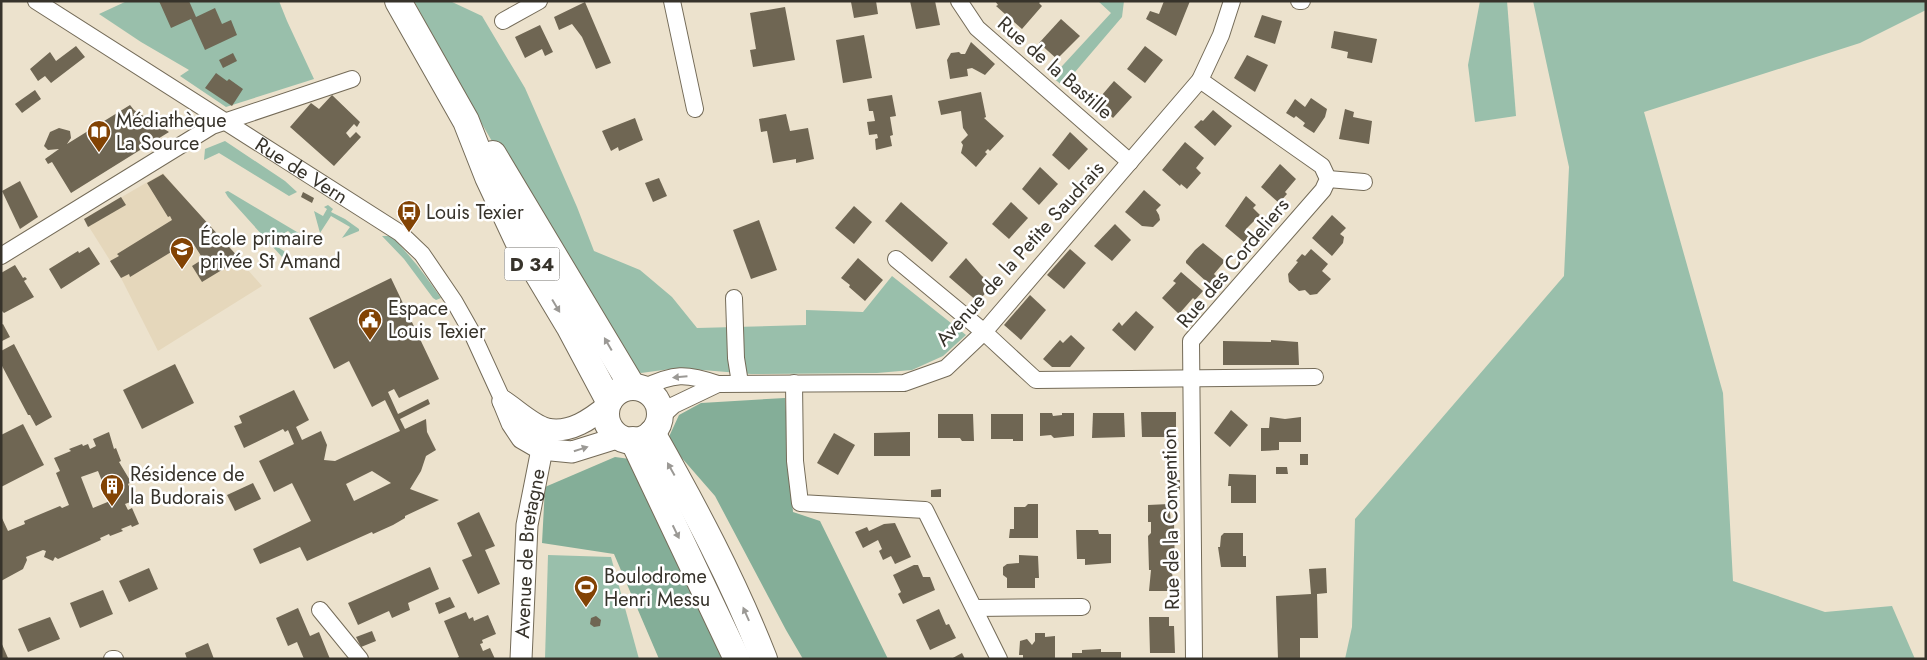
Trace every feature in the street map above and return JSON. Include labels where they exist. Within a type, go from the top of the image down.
[{"type":"main road","name":"D 34","points":[[398,1],[466,121],[488,177],[518,241],[569,326],[608,403]]},
{"type":"main road","name":"D 34","points":[[466,121],[485,140],[638,387]]},
{"type":"main road","points":[[641,432],[660,409],[651,393],[638,387],[622,389],[614,394],[608,403],[607,420],[610,427],[641,432],[717,552],[747,616],[764,659]]},
{"type":"main road","points":[[641,432],[737,659]]},
{"type":"street","name":"Rue de Vern","points":[[36,1],[400,232],[422,254],[454,301],[471,331],[512,423],[522,438],[541,450]]},
{"type":"street","points":[[503,21],[539,1]]},
{"type":"street","points":[[672,1],[695,109]]},
{"type":"street","name":"Rue de la Bastille","points":[[959,1],[977,28],[1130,162]]},
{"type":"street","name":"Avenue de la Petite Saudrais","points":[[638,387],[677,376],[695,376],[718,384],[904,383],[946,368],[984,332],[1200,80],[1222,35],[1232,1]]},
{"type":"street","points":[[1,256],[212,126],[352,79]]},
{"type":"street","points":[[1200,80],[1322,166],[1328,179],[1364,182]]},
{"type":"street","name":"Rue des Cordeliers","points":[[1191,380],[1191,341],[1323,190],[1328,179]]},
{"type":"street","points":[[896,259],[984,332],[1036,380],[1191,380],[1315,377]]},
{"type":"street","points":[[734,298],[736,358],[740,383]]},
{"type":"street","name":"Rue de la Convention","points":[[1191,380],[1194,659]]},
{"type":"street","points":[[794,383],[795,461],[800,503],[925,510],[999,659]]},
{"type":"street","name":"Avenue de la Petite Saudrais","points":[[641,432],[674,405],[718,384]]},
{"type":"street","points":[[503,401],[529,420],[546,429],[569,428],[581,424],[595,416],[608,403]]},
{"type":"street","points":[[546,429],[541,450],[572,452],[641,432]]},
{"type":"street","name":"Avenue de Bretagne","points":[[521,659],[527,525],[541,450]]},
{"type":"street","points":[[975,608],[1082,607]]},
{"type":"street","points":[[320,610],[360,659]]},
{"type":"shaded area","name":"École primaire privée St Amand","points":[[163,173],[262,286],[158,351],[121,278],[84,219]]},
{"type":"green space","points":[[127,1],[279,1],[314,79],[226,107],[180,76],[189,70],[141,42],[99,14]]},
{"type":"green space","points":[[414,1],[450,1],[482,16],[525,88],[594,251],[640,270],[672,297],[697,328],[806,325],[806,310],[863,312],[892,276],[966,335],[943,356],[912,370],[877,373],[751,374],[678,368],[641,373],[628,368],[613,348],[462,90]]},
{"type":"green space","points":[[1098,1],[1124,1],[1122,17],[1063,86],[1052,77],[1111,13]]},
{"type":"green space","points":[[1480,1],[1507,1],[1516,116],[1475,122],[1468,65]]},
{"type":"green space","points":[[1533,1],[1926,1],[1926,10],[1860,43],[1644,112],[1723,393],[1733,581],[1825,612],[1892,606],[1915,659],[1345,659],[1352,627],[1355,519],[1564,276],[1569,167]]},
{"type":"green space","points":[[225,141],[285,181],[297,192],[289,196],[219,153],[204,160],[205,149]]},
{"type":"green space","points":[[228,191],[303,237],[299,241],[288,231],[282,235],[276,246],[287,253],[287,255],[282,257],[228,197],[225,192]]},
{"type":"green space","points":[[328,205],[333,209],[331,212],[345,219],[359,229],[359,231],[342,238],[350,227],[331,216],[320,233],[314,211],[323,216],[327,209],[324,207]]},
{"type":"green space","points":[[382,236],[391,236],[398,243],[418,266],[441,298],[436,300],[433,298],[404,259]]},
{"type":"green space","points":[[785,398],[793,512],[820,521],[888,659],[803,659],[715,496],[667,441],[679,415],[701,403]]},
{"type":"green space","points":[[615,457],[630,459],[724,659],[659,659],[614,554],[542,543],[545,487]]},
{"type":"green space","name":"Boulodrome Henri Messu","points":[[548,555],[611,557],[639,659],[545,659]]},
{"type":"building","points":[[159,1],[189,1],[196,17],[215,8],[222,24],[231,20],[237,35],[205,50],[191,19],[171,28]]},
{"type":"building","points":[[876,1],[878,14],[854,18],[851,2]]},
{"type":"building","points":[[910,1],[935,1],[940,25],[916,29]]},
{"type":"building","points":[[995,1],[1041,1],[1039,3],[1042,6],[1022,29],[996,6],[998,5]]},
{"type":"building","points":[[1164,1],[1190,1],[1176,36],[1146,19],[1150,11],[1159,14]]},
{"type":"building","points":[[585,2],[611,63],[596,69],[582,37],[572,24],[559,30],[554,17]]},
{"type":"building","points":[[785,7],[795,60],[753,67],[750,50],[756,49],[750,13]]},
{"type":"building","points":[[1262,15],[1282,21],[1275,44],[1254,37]]},
{"type":"building","points":[[1061,19],[1080,36],[1057,59],[1039,43]]},
{"type":"building","points":[[540,25],[553,52],[545,56],[542,49],[525,58],[515,37]]},
{"type":"building","points":[[1334,31],[1377,39],[1372,63],[1347,58],[1348,52],[1331,48]]},
{"type":"building","points":[[864,35],[872,78],[843,83],[836,40]]},
{"type":"building","points":[[971,42],[995,64],[985,75],[972,68],[967,69],[968,76],[950,79],[947,60],[951,53],[959,52],[965,54]]},
{"type":"building","points":[[76,46],[85,57],[51,83],[45,76],[38,81],[30,69],[50,52],[56,61]]},
{"type":"building","points":[[1145,46],[1163,60],[1145,83],[1127,69]]},
{"type":"building","points":[[233,53],[237,61],[223,68],[219,60]]},
{"type":"building","points":[[1247,55],[1268,65],[1255,92],[1234,78]]},
{"type":"building","points":[[216,73],[243,89],[232,106],[205,88]]},
{"type":"building","points":[[1114,81],[1132,97],[1113,118],[1096,102]]},
{"type":"building","points":[[35,90],[41,99],[22,113],[15,104]]},
{"type":"building","points":[[981,92],[986,117],[984,118],[1004,136],[990,151],[988,149],[985,152],[987,154],[976,167],[961,153],[963,145],[961,142],[968,135],[963,128],[961,111],[941,115],[938,101]]},
{"type":"building","points":[[332,95],[360,122],[357,127],[354,124],[346,133],[350,138],[356,132],[361,137],[334,166],[290,127],[311,103],[319,109]]},
{"type":"building","points":[[892,95],[896,116],[890,117],[893,135],[890,136],[892,146],[876,150],[875,139],[878,138],[877,134],[869,135],[867,122],[875,121],[873,111],[869,111],[867,99]]},
{"type":"building","points":[[1311,98],[1327,109],[1325,117],[1314,133],[1303,126],[1305,123],[1296,116],[1294,118],[1286,113],[1295,99],[1305,107]]},
{"type":"building","name":"Médiathèque La Source","points":[[130,105],[134,110],[169,132],[71,193],[52,162],[48,164],[45,159],[59,149],[48,150],[44,146],[50,132],[59,128],[70,131],[71,138],[67,144]]},
{"type":"building","points":[[1345,109],[1354,112],[1353,117],[1372,121],[1369,144],[1339,139]]},
{"type":"building","points":[[1213,110],[1232,126],[1215,146],[1194,127],[1201,120],[1203,121]]},
{"type":"building","points":[[786,114],[790,131],[808,128],[814,159],[796,163],[796,159],[773,163],[767,131],[761,132],[759,119]]},
{"type":"building","points":[[635,118],[643,140],[619,151],[618,147],[611,151],[602,131]]},
{"type":"building","points":[[1070,132],[1088,149],[1069,170],[1052,155]]},
{"type":"building","points":[[1185,142],[1204,158],[1196,168],[1201,173],[1187,189],[1181,184],[1180,186],[1162,170]]},
{"type":"building","points":[[1280,164],[1296,179],[1279,203],[1261,187]]},
{"type":"building","points":[[1040,167],[1058,184],[1039,205],[1022,189]]},
{"type":"building","points":[[163,174],[240,259],[202,282],[192,266],[203,259],[191,240],[130,277],[129,274],[121,278],[110,261],[119,256],[117,254],[172,220],[170,216],[168,217],[147,183]]},
{"type":"building","points":[[659,178],[667,196],[653,202],[645,183]]},
{"type":"building","points":[[20,181],[38,217],[20,229],[2,191]]},
{"type":"building","points":[[1144,190],[1161,205],[1156,210],[1160,220],[1153,227],[1142,226],[1125,212]]},
{"type":"building","points":[[303,192],[314,198],[312,203],[301,197]]},
{"type":"building","points":[[1246,196],[1256,205],[1253,208],[1260,215],[1246,229],[1251,234],[1244,242],[1225,226]]},
{"type":"building","points":[[121,197],[126,205],[88,227],[84,219]]},
{"type":"building","points":[[901,202],[948,243],[932,262],[885,221]]},
{"type":"building","points":[[1011,202],[1028,218],[1009,239],[992,224]]},
{"type":"building","points":[[854,206],[872,222],[854,244],[835,228]]},
{"type":"building","points":[[1332,215],[1346,228],[1340,234],[1344,237],[1343,243],[1332,256],[1312,238]]},
{"type":"building","points":[[759,220],[777,270],[751,279],[733,230]]},
{"type":"building","points":[[1115,224],[1131,240],[1112,261],[1094,246]]},
{"type":"building","points":[[1203,243],[1225,261],[1214,274],[1216,276],[1209,284],[1186,263],[1195,250]]},
{"type":"building","points":[[89,247],[100,264],[61,289],[49,269],[78,251],[79,253]]},
{"type":"building","points":[[1070,249],[1086,263],[1064,289],[1047,275]]},
{"type":"building","points":[[1311,249],[1328,264],[1322,271],[1331,279],[1317,294],[1310,295],[1305,290],[1299,291],[1289,282],[1288,274],[1302,254],[1305,256]]},
{"type":"building","points":[[858,258],[883,280],[865,301],[841,278]]},
{"type":"building","points":[[966,258],[992,285],[978,302],[949,277]]},
{"type":"building","points":[[15,265],[23,278],[27,279],[24,281],[34,297],[4,313],[1,310],[1,273]]},
{"type":"building","points":[[1181,272],[1203,291],[1195,300],[1193,298],[1179,314],[1162,298],[1176,283],[1173,281]]},
{"type":"building","points":[[391,278],[439,379],[399,398],[394,389],[388,392],[398,414],[428,399],[430,404],[400,419],[405,429],[426,419],[427,432],[436,450],[426,456],[421,471],[410,489],[439,500],[405,516],[405,518],[393,525],[373,534],[372,532],[307,561],[300,547],[260,564],[253,549],[311,521],[292,483],[274,492],[259,461],[294,444],[288,430],[285,432],[283,429],[244,448],[234,426],[242,423],[239,416],[294,390],[309,420],[296,427],[302,440],[321,431],[327,445],[324,460],[335,461],[400,431],[385,400],[372,407],[349,361],[334,369],[309,318]],"holes":[[[372,471],[391,483],[354,501],[346,484]]]},
{"type":"building","points":[[1030,295],[1046,310],[1021,340],[1004,325]]},
{"type":"building","points":[[1136,311],[1154,327],[1135,351],[1112,330],[1119,322],[1122,326]]},
{"type":"building","points":[[3,324],[10,337],[2,341],[1,325]]},
{"type":"building","points":[[1071,335],[1085,348],[1070,367],[1052,367],[1043,359],[1060,340],[1063,343]]},
{"type":"building","points":[[1271,340],[1298,342],[1299,365],[1223,365],[1223,341],[1271,342]]},
{"type":"building","points":[[14,344],[52,417],[36,426],[30,415],[28,415],[1,364],[1,351]]},
{"type":"building","points":[[175,364],[194,403],[142,429],[123,390]]},
{"type":"building","points":[[1231,410],[1248,425],[1230,447],[1214,433]]},
{"type":"building","points":[[1141,412],[1176,412],[1176,437],[1142,437]]},
{"type":"building","points":[[1040,413],[1052,413],[1053,416],[1062,415],[1062,413],[1074,413],[1074,436],[1054,438],[1051,435],[1040,436]]},
{"type":"building","points":[[1093,413],[1124,413],[1125,437],[1092,438]]},
{"type":"building","points":[[938,414],[973,414],[974,441],[962,441],[960,438],[938,438]]},
{"type":"building","points":[[991,414],[1023,414],[1023,441],[991,439]]},
{"type":"building","points":[[1270,417],[1285,419],[1301,417],[1301,442],[1279,442],[1279,450],[1261,451],[1261,428],[1269,428]]},
{"type":"building","points":[[23,424],[44,465],[1,487],[1,435]]},
{"type":"building","name":"Résidence de la Budorais","points":[[109,432],[114,449],[116,448],[121,461],[119,462],[131,482],[128,484],[132,493],[134,492],[138,499],[125,504],[128,510],[132,508],[139,524],[121,529],[123,531],[110,536],[109,534],[100,538],[101,540],[58,559],[55,557],[53,561],[44,557],[46,551],[43,550],[26,557],[27,560],[23,569],[1,581],[1,516],[8,531],[25,524],[24,521],[60,506],[62,508],[69,505],[56,473],[60,471],[54,458],[82,444],[83,446],[88,444],[90,449],[96,446],[93,439]],"holes":[[[98,471],[110,501],[93,508],[81,477]]]},
{"type":"building","points":[[910,432],[910,456],[874,456],[874,433]]},
{"type":"building","points":[[834,433],[855,445],[838,475],[817,463]]},
{"type":"building","points":[[1300,454],[1308,454],[1308,465],[1300,465]]},
{"type":"building","points":[[1276,467],[1287,467],[1288,474],[1276,474]]},
{"type":"building","points":[[1229,474],[1256,475],[1256,503],[1231,503],[1231,486],[1228,486]]},
{"type":"building","points":[[1171,480],[1180,480],[1180,490],[1171,490]]},
{"type":"building","points":[[253,483],[261,499],[235,511],[227,495]]},
{"type":"building","points":[[941,489],[941,497],[931,497],[931,490]]},
{"type":"building","points":[[1028,504],[1038,504],[1038,538],[1009,538],[1010,529],[1014,529],[1014,507],[1025,507]]},
{"type":"building","points":[[1169,504],[1171,522],[1174,522],[1175,572],[1172,572],[1173,581],[1169,581],[1169,591],[1149,591],[1151,570],[1149,570],[1148,536],[1151,533],[1151,522],[1148,522],[1148,505]]},
{"type":"building","points":[[479,512],[495,546],[485,550],[500,584],[478,594],[462,560],[472,556],[457,523]]},
{"type":"building","points":[[895,523],[911,557],[895,564],[891,556],[883,560],[879,551],[882,549],[878,540],[863,548],[855,532],[867,527],[869,531],[884,524]]},
{"type":"building","points":[[1076,530],[1098,530],[1099,534],[1111,534],[1111,563],[1085,565],[1085,559],[1077,559]]},
{"type":"building","points":[[1224,533],[1243,533],[1243,556],[1246,556],[1246,567],[1221,567],[1218,547],[1220,547],[1221,536]]},
{"type":"building","points":[[1019,555],[1038,556],[1039,578],[1035,578],[1035,588],[1007,588],[1007,578],[1003,575],[1003,567],[1007,564],[1019,563]]},
{"type":"building","points":[[918,565],[923,577],[930,577],[935,590],[903,604],[898,594],[901,592],[893,575]]},
{"type":"building","points":[[430,567],[439,589],[408,603],[410,610],[392,618],[389,611],[358,625],[348,603]]},
{"type":"building","points":[[149,568],[158,589],[129,602],[119,581]]},
{"type":"building","points":[[1326,568],[1327,593],[1317,594],[1318,638],[1300,638],[1300,659],[1278,659],[1276,596],[1311,594],[1309,569]]},
{"type":"building","points":[[103,590],[113,614],[80,628],[70,603]]},
{"type":"building","points":[[450,597],[455,607],[439,614],[435,603]]},
{"type":"building","points":[[298,608],[310,636],[319,632],[330,659],[304,659],[297,642],[288,646],[276,618]]},
{"type":"building","points":[[939,609],[946,625],[949,624],[956,638],[930,650],[916,620]]},
{"type":"building","points":[[466,612],[469,619],[473,617],[474,621],[488,615],[496,634],[482,640],[483,643],[480,644],[483,651],[490,648],[495,659],[455,659],[459,657],[444,621]]},
{"type":"building","points":[[596,616],[601,620],[600,626],[594,627],[590,624],[591,618]]},
{"type":"building","points":[[50,617],[60,639],[28,652],[18,629]]},
{"type":"building","points":[[1149,617],[1169,617],[1169,626],[1174,626],[1175,653],[1150,653]]},
{"type":"building","points":[[372,631],[376,641],[361,647],[356,637]]},
{"type":"building","points":[[1035,633],[1045,633],[1045,637],[1055,636],[1055,659],[1023,659],[1023,655],[1019,655],[1020,641],[1027,639],[1032,645],[1035,641]]},
{"type":"building","points":[[1,642],[8,658],[7,659],[1,659]]},
{"type":"building","points":[[208,643],[214,659],[187,659],[185,653]]},
{"type":"building","points":[[1101,649],[1101,652],[1121,652],[1121,659],[1072,659],[1072,653],[1082,653],[1082,650]]},
{"type":"building","points":[[962,653],[965,659],[951,659]]},
{"type":"place","name":"Médiathèque La Source","points":[[99,153]]},
{"type":"place","name":"Louis Texier","points":[[409,233]]},
{"type":"place","name":"École primaire privée St Amand","points":[[182,270]]},
{"type":"place","name":"Espace Louis Texier","points":[[370,341]]},
{"type":"place","name":"Résidence de la Budorais","points":[[112,507]]},
{"type":"place","name":"Boulodrome Henri Messu","points":[[586,608]]}]
